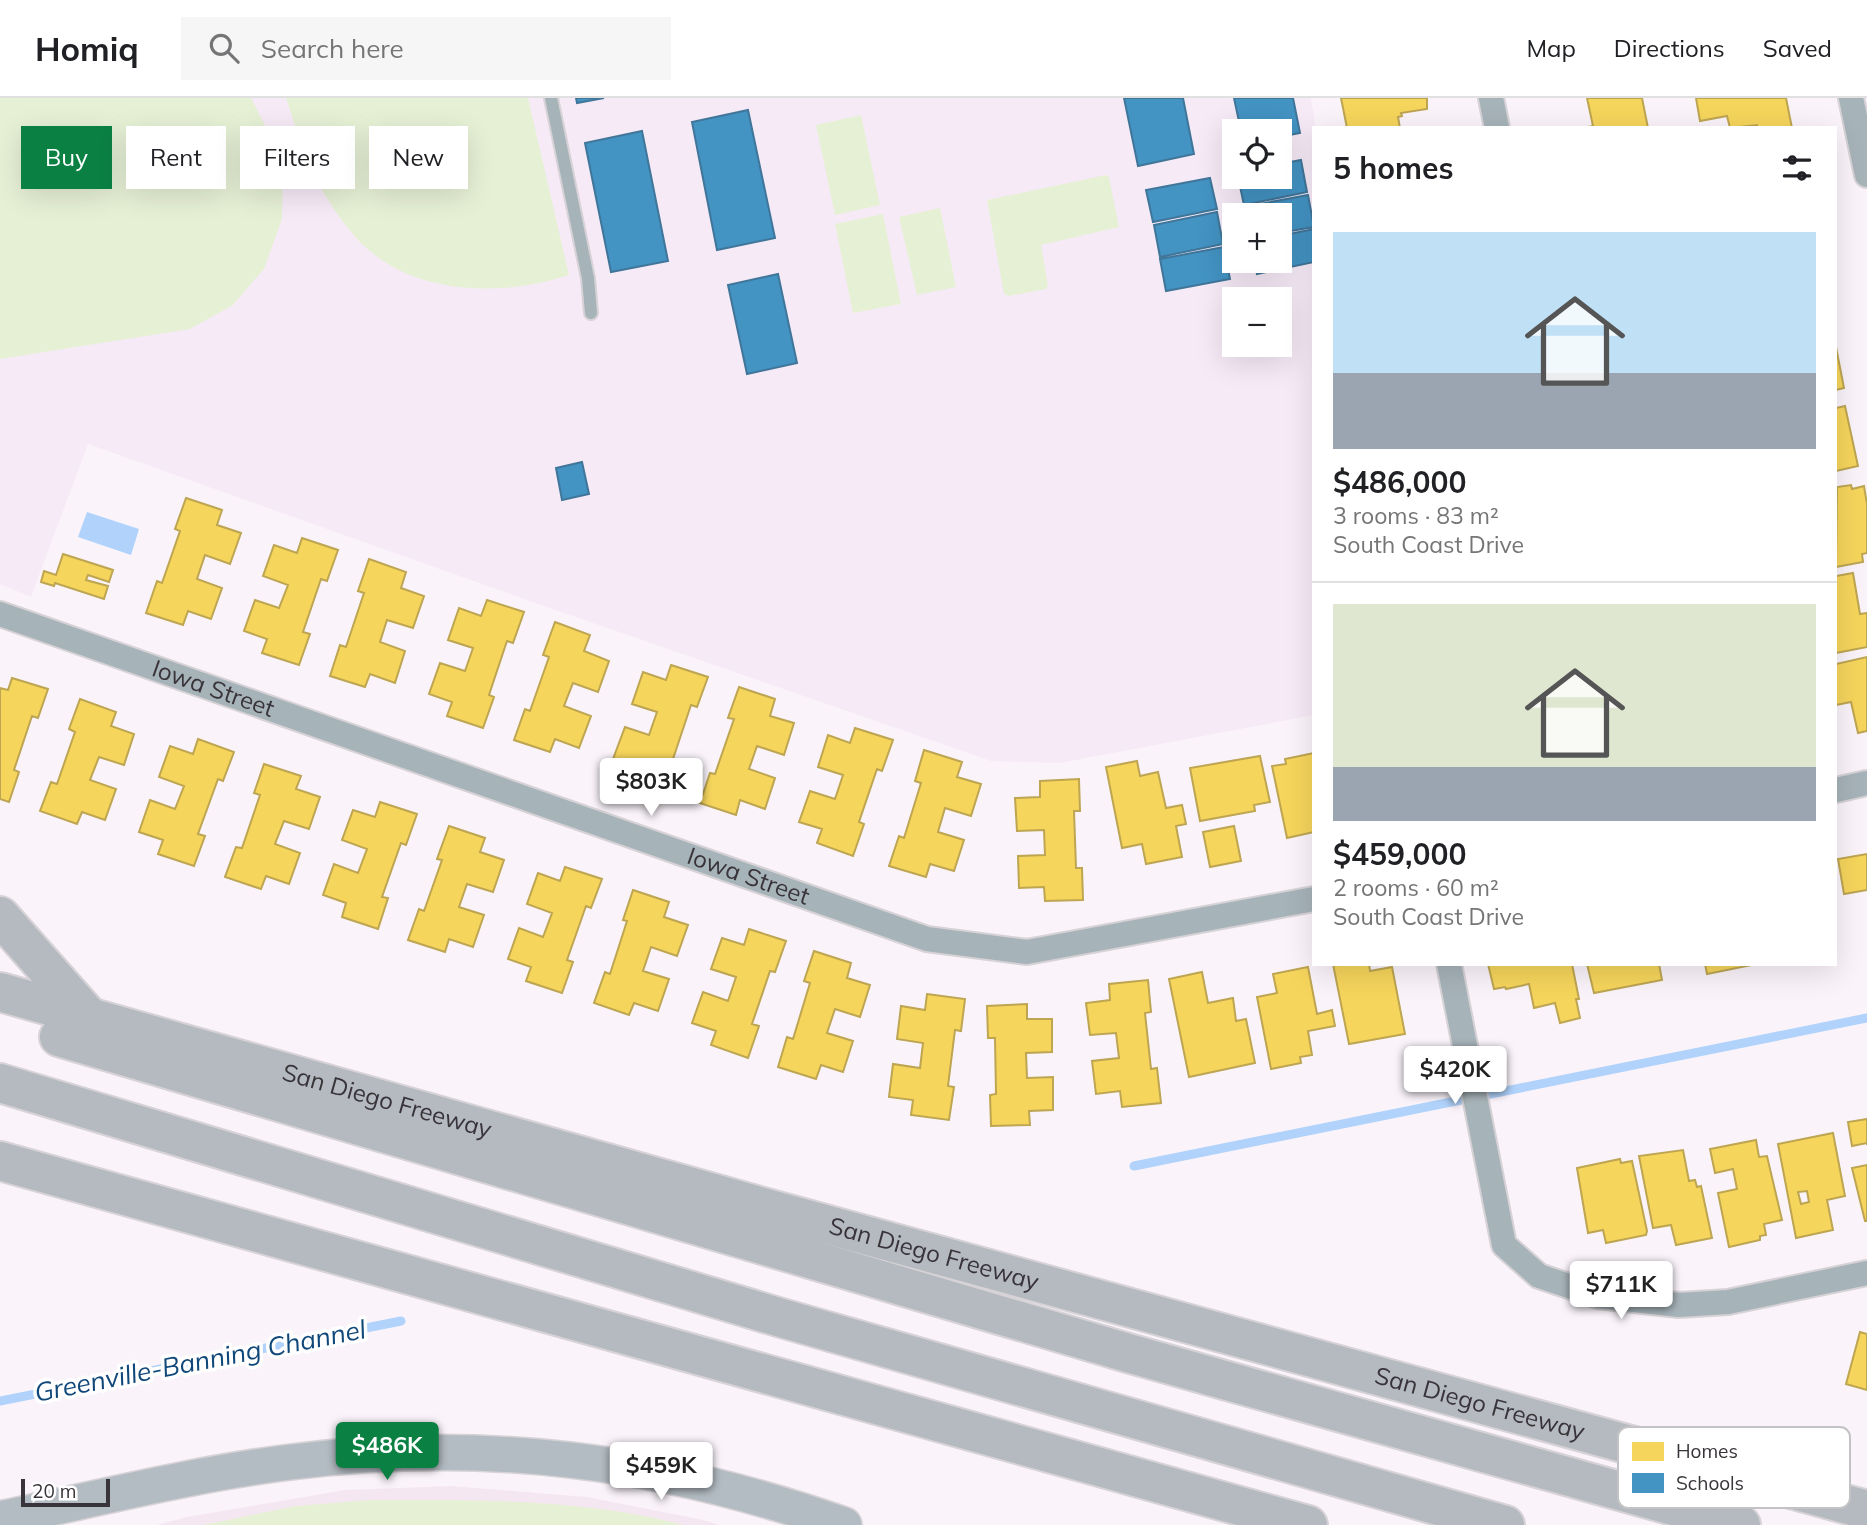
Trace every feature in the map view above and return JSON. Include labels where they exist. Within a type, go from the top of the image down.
[{"type":"highway","points":[[0,916],[92,1020]]},
{"type":"highway","name":"San Diego Freeway","points":[[0,992],[770,1209],[1618,1442]]},
{"type":"highway","points":[[0,1020],[1128,1353],[1618,1490]]},
{"type":"highway","points":[[0,1083],[712,1297],[1505,1525]]},
{"type":"highway","points":[[0,1161],[1308,1525]]},
{"type":"highway","name":"San Diego Freeway","points":[[1850,1505],[1867,1510]]},
{"type":"highway","points":[[1680,1508],[1741,1525]]},
{"type":"main road","points":[[0,1519],[289,1462],[370,1454],[483,1453],[568,1458],[628,1466],[715,1486],[799,1509],[844,1525]]},
{"type":"street","points":[[1491,98],[1497,126]]},
{"type":"street","points":[[1851,98],[1867,175]]},
{"type":"street","name":"Iowa Street","points":[[0,614],[927,939],[1027,952],[1312,899]]},
{"type":"street","points":[[1837,790],[1867,783]]},
{"type":"street","points":[[1449,966],[1504,1245],[1539,1276],[1598,1296],[1679,1305],[1728,1302],[1867,1273]]},
{"type":"lane","points":[[551,98],[588,278],[591,313]]},
{"type":"shaded area","points":[[0,98],[1311,98],[1316,126],[1312,126],[1312,715],[1060,763],[991,761],[88,444],[31,597],[0,584]]},
{"type":"shaded area","points":[[451,1486],[587,1497],[720,1525],[157,1525],[187,1517],[345,1490]]},
{"type":"green space","points":[[0,98],[251,98],[265,126],[240,126],[240,189],[283,189],[282,219],[264,269],[233,305],[190,329],[0,359]]},
{"type":"green space","points":[[286,98],[528,98],[569,275],[516,287],[461,287],[407,274],[383,261],[355,237],[321,189],[355,189],[355,126],[295,126]]},
{"type":"green space","points":[[861,115],[880,205],[835,215],[816,125]]},
{"type":"green space","points":[[1106,175],[1109,177],[1119,227],[1041,245],[1048,286],[1046,289],[1009,296],[1004,294],[987,200]]},
{"type":"green space","points":[[940,208],[956,287],[917,295],[899,217]]},
{"type":"green space","points":[[883,214],[901,304],[853,313],[835,224]]},
{"type":"green space","points":[[370,1500],[567,1505],[645,1516],[684,1525],[203,1525],[296,1506]]},
{"type":"water","points":[[87,512],[139,529],[131,555],[78,537]]},
{"type":"building: Homes","points":[[1341,98],[1427,98],[1427,109],[1401,113],[1402,116],[1398,117],[1400,126],[1347,126]]},
{"type":"building: Homes","points":[[1587,98],[1642,98],[1648,126],[1593,126]]},
{"type":"building: Homes","points":[[1696,98],[1786,98],[1792,126],[1730,126],[1727,116],[1700,121]]},
{"type":"building: Homes","points":[[1837,352],[1844,388],[1837,390]]},
{"type":"building: Homes","points":[[1845,406],[1858,466],[1837,471],[1837,408]]},
{"type":"building: Homes","points":[[1851,485],[1852,489],[1864,486],[1867,504],[1867,553],[1862,554],[1863,562],[1837,567],[1837,487]]},
{"type":"building: Homes","points":[[186,498],[222,510],[217,525],[241,533],[230,564],[205,555],[197,579],[222,588],[211,619],[188,611],[183,625],[146,613],[157,581],[162,583],[180,531],[175,529]]},
{"type":"building: Homes","points":[[302,538],[338,550],[327,581],[321,579],[303,632],[310,634],[299,665],[262,653],[267,639],[244,631],[255,600],[279,608],[288,585],[263,576],[274,545],[297,553]]},
{"type":"building: Homes","points":[[63,554],[113,570],[109,582],[88,575],[86,580],[108,586],[104,599],[55,583],[54,586],[41,582],[44,571],[56,575]]},
{"type":"building: Homes","points":[[369,559],[406,572],[401,588],[424,596],[413,628],[387,620],[380,642],[405,651],[395,683],[370,674],[365,687],[330,676],[340,645],[346,647],[364,593],[358,591]]},
{"type":"building: Homes","points":[[1853,573],[1860,614],[1867,613],[1867,647],[1837,653],[1837,576]]},
{"type":"building: Homes","points":[[487,600],[524,612],[513,643],[507,641],[489,695],[494,697],[483,728],[447,716],[452,702],[429,694],[440,663],[465,671],[473,648],[448,640],[459,608],[481,616]]},
{"type":"building: Homes","points":[[555,622],[590,635],[584,651],[609,661],[598,692],[573,683],[564,706],[591,716],[579,748],[555,739],[550,752],[514,740],[525,709],[530,711],[549,657],[543,655]]},
{"type":"building: Homes","points":[[1867,657],[1867,731],[1858,733],[1851,702],[1837,705],[1837,664]]},
{"type":"building: Homes","points":[[671,665],[708,677],[697,707],[691,705],[673,759],[679,761],[668,792],[632,780],[637,766],[613,759],[625,727],[649,735],[657,712],[632,704],[643,672],[666,680]]},
{"type":"building: Homes","points":[[12,678],[48,689],[38,718],[32,716],[14,770],[19,772],[9,802],[0,799],[0,688],[8,690]]},
{"type":"building: Homes","points":[[739,687],[775,699],[770,716],[794,723],[784,755],[757,746],[749,769],[775,778],[765,809],[740,800],[736,815],[700,803],[710,773],[715,774],[734,719],[728,718]]},
{"type":"building: Homes","points":[[80,699],[116,712],[111,726],[134,734],[124,765],[99,757],[90,780],[116,789],[105,820],[82,812],[77,824],[40,811],[51,782],[57,784],[75,732],[69,729]]},
{"type":"building: Homes","points":[[855,728],[893,740],[882,771],[877,769],[859,822],[864,824],[853,856],[817,843],[822,829],[799,822],[810,791],[835,799],[843,775],[818,767],[828,735],[850,743]]},
{"type":"building: Homes","points":[[198,739],[234,752],[223,781],[218,779],[198,834],[205,836],[194,866],[158,854],[163,840],[139,832],[150,800],[175,809],[184,786],[159,777],[170,746],[193,754]]},
{"type":"building: Homes","points":[[924,750],[962,762],[957,777],[981,784],[971,816],[945,808],[938,832],[964,840],[954,871],[930,864],[926,877],[889,866],[899,836],[904,838],[921,783],[915,781]]},
{"type":"building: Homes","points":[[1312,753],[1312,832],[1287,838],[1272,766],[1286,764],[1285,759]]},
{"type":"building: Homes","points":[[1260,756],[1270,802],[1254,805],[1255,811],[1200,821],[1190,768]]},
{"type":"building: Homes","points":[[1137,761],[1140,776],[1158,772],[1166,808],[1182,805],[1186,824],[1176,826],[1182,857],[1146,864],[1142,844],[1122,848],[1106,767]]},
{"type":"building: Homes","points":[[264,764],[301,776],[296,789],[320,797],[309,829],[284,821],[275,844],[300,853],[289,884],[266,876],[261,889],[225,877],[236,847],[242,848],[260,795],[254,793]]},
{"type":"building: Homes","points":[[1079,779],[1080,811],[1074,811],[1076,868],[1082,868],[1083,900],[1045,901],[1044,887],[1019,888],[1018,856],[1045,855],[1044,830],[1017,831],[1015,798],[1040,797],[1040,781]]},
{"type":"building: Homes","points":[[380,802],[417,814],[406,845],[401,843],[382,897],[388,898],[378,929],[342,917],[346,903],[323,895],[334,864],[358,873],[367,849],[342,840],[353,810],[375,817]]},
{"type":"building: Homes","points":[[449,826],[485,838],[480,852],[504,860],[493,892],[467,884],[459,907],[484,915],[473,947],[449,939],[445,952],[408,940],[419,909],[424,911],[442,860],[437,859]]},
{"type":"building: Homes","points":[[1234,826],[1241,861],[1210,867],[1203,832]]},
{"type":"building: Homes","points":[[1867,854],[1867,890],[1844,894],[1838,859]]},
{"type":"building: Homes","points":[[565,867],[602,879],[591,908],[586,906],[567,960],[573,962],[562,993],[526,981],[531,967],[508,959],[519,928],[543,937],[552,913],[527,904],[538,873],[560,881]]},
{"type":"building: Homes","points":[[633,890],[669,902],[664,917],[688,925],[677,956],[651,947],[643,971],[669,979],[658,1011],[634,1003],[629,1015],[594,1003],[605,972],[610,974],[627,921],[623,920]]},
{"type":"building: Homes","points":[[749,929],[786,941],[775,972],[770,971],[752,1024],[759,1026],[748,1058],[711,1045],[716,1031],[692,1023],[703,992],[728,1001],[736,977],[711,969],[722,938],[744,945]]},
{"type":"building: Homes","points":[[814,951],[851,963],[847,978],[870,985],[860,1017],[835,1009],[827,1033],[853,1041],[843,1072],[821,1065],[816,1079],[778,1067],[787,1037],[793,1039],[810,983],[804,981]]},
{"type":"building: Homes","points":[[1333,966],[1369,966],[1370,971],[1392,967],[1405,1034],[1349,1044]]},
{"type":"building: Homes","points":[[1488,966],[1572,966],[1580,1018],[1560,1023],[1555,1003],[1534,1008],[1529,984],[1494,989]]},
{"type":"building: Homes","points":[[1587,966],[1659,966],[1662,980],[1594,993]]},
{"type":"building: Homes","points":[[1705,966],[1747,966],[1707,974]]},
{"type":"building: Homes","points":[[1308,967],[1317,1014],[1332,1010],[1335,1026],[1308,1031],[1312,1055],[1300,1057],[1301,1063],[1271,1069],[1257,997],[1277,993],[1273,974]]},
{"type":"building: Homes","points":[[1202,972],[1208,1003],[1233,998],[1236,1021],[1246,1019],[1255,1063],[1189,1077],[1169,979]]},
{"type":"building: Homes","points":[[1148,980],[1151,1012],[1145,1013],[1151,1069],[1157,1068],[1161,1103],[1122,1107],[1120,1091],[1096,1094],[1092,1061],[1119,1058],[1116,1033],[1090,1035],[1086,1003],[1110,1000],[1109,984]]},
{"type":"building: Homes","points":[[927,994],[965,999],[961,1031],[955,1030],[948,1086],[954,1087],[949,1120],[911,1115],[913,1100],[889,1097],[893,1064],[920,1068],[923,1043],[897,1039],[901,1006],[925,1010]]},
{"type":"building: Homes","points":[[1027,1004],[1027,1019],[1052,1019],[1052,1052],[1026,1053],[1027,1078],[1053,1077],[1053,1110],[1029,1111],[1030,1125],[991,1126],[990,1095],[996,1094],[995,1038],[988,1038],[987,1006]]},
{"type":"building: Homes","points":[[1867,1119],[1867,1143],[1852,1146],[1848,1122]]},
{"type":"building: Homes","points":[[1833,1133],[1845,1196],[1827,1200],[1833,1230],[1796,1238],[1778,1144]],"holes":[[[1807,1191],[1809,1202],[1801,1204],[1798,1192]]]},
{"type":"building: Homes","points":[[1756,1140],[1759,1157],[1767,1156],[1782,1220],[1764,1224],[1766,1235],[1760,1236],[1760,1240],[1729,1247],[1718,1193],[1737,1189],[1733,1169],[1715,1173],[1710,1149]]},
{"type":"building: Homes","points":[[1683,1150],[1689,1181],[1695,1180],[1697,1187],[1701,1186],[1712,1238],[1676,1245],[1671,1225],[1653,1228],[1639,1156]]},
{"type":"building: Homes","points":[[1620,1159],[1621,1163],[1632,1161],[1647,1231],[1646,1235],[1606,1243],[1603,1230],[1588,1233],[1577,1168]]},
{"type":"building: Homes","points":[[1867,1165],[1867,1221],[1865,1221],[1852,1168]]},
{"type":"building: Homes","points":[[1860,1332],[1867,1334],[1867,1390],[1846,1384]]},
{"type":"building: Schools","points":[[576,98],[604,98],[577,103]]},
{"type":"building: Schools","points":[[1124,98],[1183,98],[1194,154],[1138,166]]},
{"type":"building: Schools","points":[[1234,98],[1293,98],[1300,133],[1292,135],[1292,119],[1238,119]]},
{"type":"building: Schools","points":[[748,110],[775,238],[717,250],[692,122]]},
{"type":"building: Schools","points":[[642,131],[668,261],[611,272],[585,143]]},
{"type":"building: Schools","points":[[1301,160],[1307,192],[1244,203],[1241,189],[1292,189],[1292,162]]},
{"type":"building: Schools","points":[[1210,178],[1217,209],[1153,222],[1146,190]]},
{"type":"building: Schools","points":[[1308,195],[1312,227],[1292,231],[1292,203],[1265,203]]},
{"type":"building: Schools","points":[[1217,212],[1222,244],[1160,257],[1154,225]]},
{"type":"building: Schools","points":[[1312,229],[1312,262],[1292,267],[1292,233]]},
{"type":"building: Schools","points":[[1222,247],[1222,273],[1229,273],[1230,279],[1166,291],[1160,259]]},
{"type":"building: Schools","points":[[778,274],[797,363],[747,374],[728,285]]},
{"type":"building: Schools","points":[[582,462],[589,494],[562,500],[556,468]]},
{"type":"waterway","name":"Greenville-Banning Channel","points":[[1134,1166],[1867,1018]]},
{"type":"waterway","name":"Greenville-Banning Channel","points":[[0,1401],[401,1321]]}]
